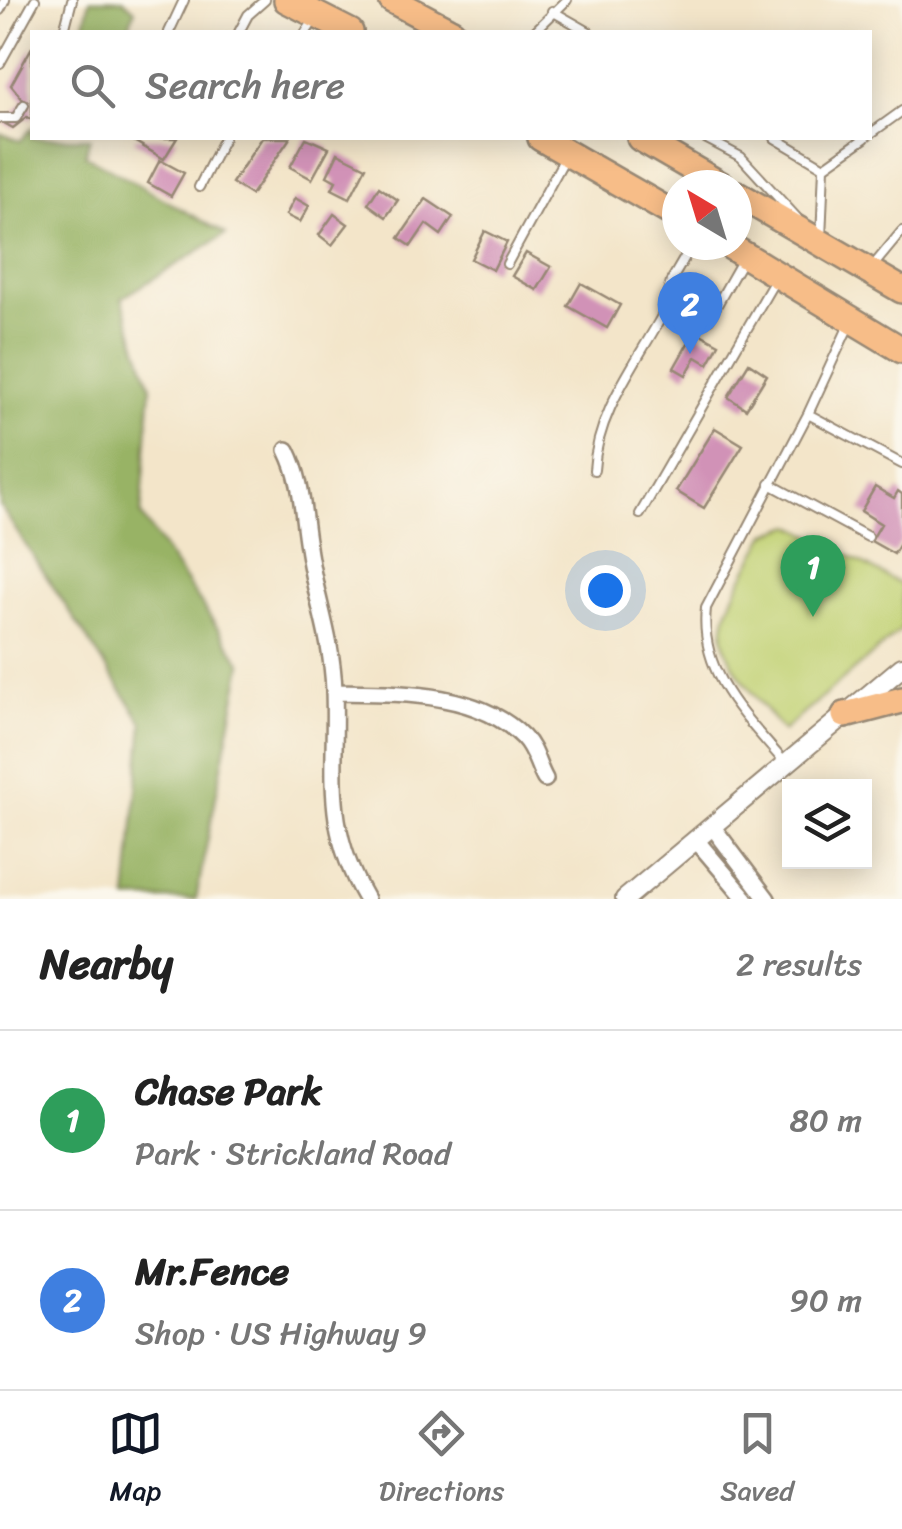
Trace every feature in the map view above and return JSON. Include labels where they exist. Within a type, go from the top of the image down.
[{"type":"highway","points":[[287,0],[312,24],[340,30]]},
{"type":"highway","points":[[392,0],[420,8],[449,30]]},
{"type":"highway","points":[[545,140],[662,207]]},
{"type":"highway","points":[[643,140],[695,170]]},
{"type":"highway","points":[[752,203],[902,290]]},
{"type":"highway","points":[[752,259],[902,350]]},
{"type":"highway","points":[[846,715],[902,700]]},
{"type":"street","points":[[287,450],[300,477],[308,548],[328,624],[334,692],[332,806],[340,845],[366,899]]},
{"type":"street","points":[[625,899],[902,667]]},
{"type":"street","points":[[334,692],[420,696],[476,711],[520,734],[532,748],[545,779]]},
{"type":"street","points":[[712,826],[766,899]]},
{"type":"street","points":[[696,840],[746,899]]},
{"type":"lane","points":[[0,10],[6,0]]},
{"type":"lane","points":[[0,64],[36,0]]},
{"type":"lane","points":[[64,30],[72,0]]},
{"type":"lane","points":[[171,30],[184,0]]},
{"type":"lane","points":[[240,30],[248,15],[265,0]]},
{"type":"lane","points":[[536,30],[567,0]]},
{"type":"lane","points":[[552,11],[585,30]]},
{"type":"lane","points":[[0,118],[16,118],[24,106]]},
{"type":"lane","points":[[872,132],[902,111]]},
{"type":"lane","points":[[199,187],[223,140]]},
{"type":"lane","points":[[710,140],[740,157],[821,243]]},
{"type":"lane","points":[[778,140],[824,167]]},
{"type":"lane","points":[[824,167],[861,140]]},
{"type":"lane","points":[[507,264],[568,153]]},
{"type":"lane","points":[[821,243],[824,167]]},
{"type":"lane","points":[[869,271],[902,231]]},
{"type":"lane","points":[[594,470],[596,441],[607,413],[663,314],[671,281],[683,260]]},
{"type":"lane","points":[[663,314],[690,328],[710,318],[733,260]]},
{"type":"lane","points":[[640,514],[779,274]]},
{"type":"lane","points":[[786,764],[712,669],[703,630],[706,608],[808,414],[852,319]]},
{"type":"lane","points":[[808,414],[902,464]]},
{"type":"lane","points":[[770,484],[868,537]]},
{"type":"green space","points":[[90,0],[123,0],[135,10],[128,30],[82,30]]},
{"type":"green space","points":[[30,130],[30,140],[89,140],[85,155],[226,234],[122,298],[151,387],[141,515],[242,664],[196,899],[127,899],[143,723],[0,506],[0,133],[20,141]]},
{"type":"green space","points":[[792,525],[902,585],[902,629],[783,731],[740,675],[728,655],[724,637],[725,618],[733,597],[767,534]]},
{"type":"building","points":[[30,51],[30,119],[27,117],[13,128],[4,123],[24,101],[11,85]]},
{"type":"building","points":[[135,140],[176,140],[164,159]]},
{"type":"building","points":[[261,140],[289,140],[251,195],[232,183]]},
{"type":"building","points":[[305,140],[329,148],[312,179],[290,167]]},
{"type":"building","points":[[338,153],[366,167],[350,198],[332,189],[336,181],[327,176]]},
{"type":"building","points":[[160,160],[184,173],[171,196],[148,183]]},
{"type":"building","points":[[379,187],[398,200],[386,217],[368,204]]},
{"type":"building","points":[[295,198],[309,206],[300,222],[286,215]]},
{"type":"building","points":[[426,199],[453,217],[441,235],[426,224],[411,246],[399,238]]},
{"type":"building","points":[[334,214],[348,224],[332,245],[319,235]]},
{"type":"building","points":[[485,231],[507,242],[493,270],[471,259]]},
{"type":"building","points":[[526,253],[551,267],[537,290],[512,276]]},
{"type":"building","points":[[581,283],[620,305],[607,328],[568,306]]},
{"type":"building","points":[[695,331],[719,344],[708,364],[696,357],[686,375],[674,368]]},
{"type":"building","points":[[749,363],[767,375],[746,409],[728,397]]},
{"type":"building","points":[[715,428],[743,445],[704,508],[676,491]]},
{"type":"building","points":[[875,487],[894,498],[898,491],[902,494],[902,540],[894,554],[871,541],[881,524],[861,511]]},
{"type":"place","name":"Mr.Fence","points":[[690,354]]},
{"type":"place","name":"Chase Park","points":[[813,617]]}]
